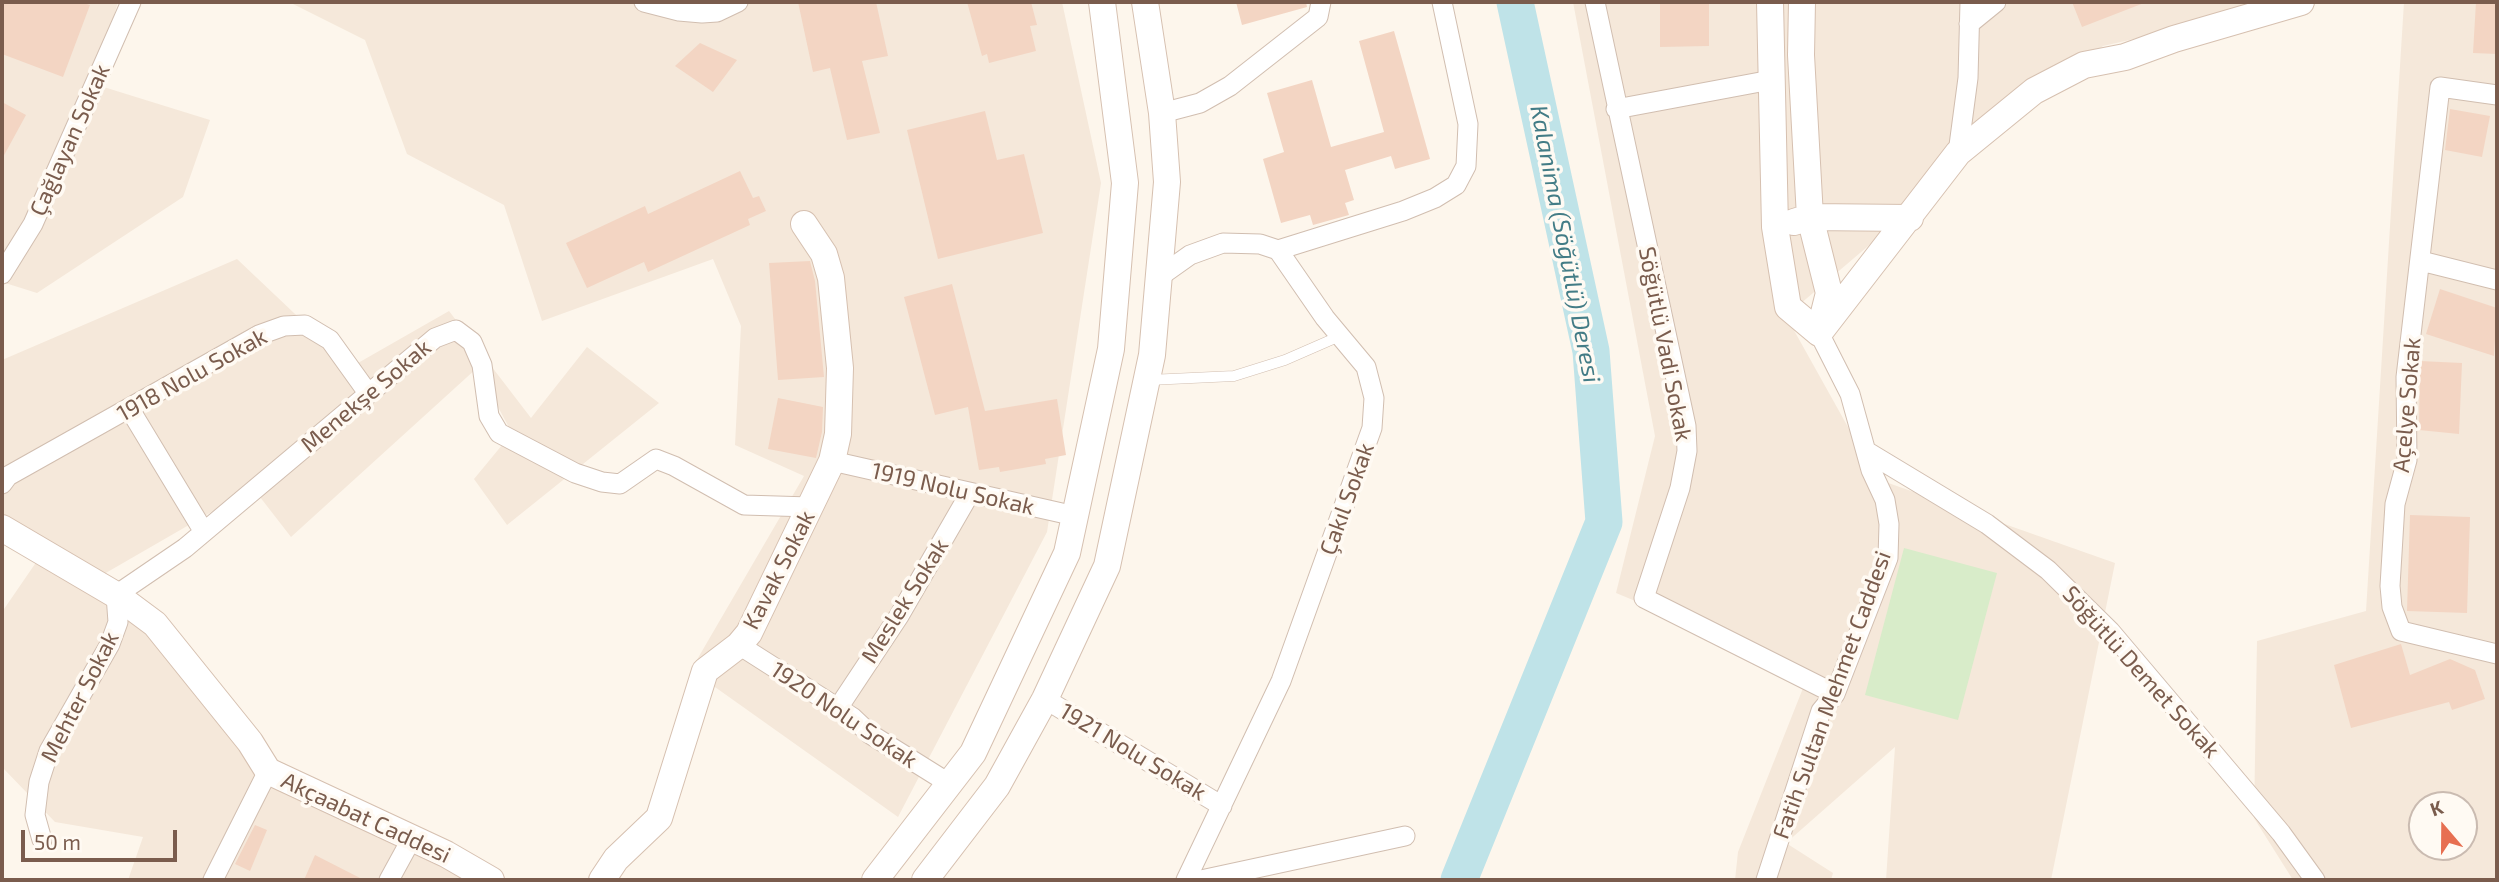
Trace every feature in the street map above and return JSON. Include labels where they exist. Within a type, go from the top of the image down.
[{"type":"street","name":"Çağlayan Sokak","points":[[2,274],[33,224],[131,2]]},
{"type":"street","points":[[644,2],[679,11],[702,13],[718,12],[737,2]]},
{"type":"street","points":[[875,880],[973,753],[1061,566],[1074,516],[1111,349],[1125,183],[1102,2]]},
{"type":"street","points":[[925,880],[997,786],[1045,699],[1107,566],[1152,355],[1167,181],[1162,113],[1145,2]]},
{"type":"street","points":[[1162,113],[1200,103],[1230,86],[1320,9],[1339,2]]},
{"type":"street","points":[[1159,277],[1189,255],[1223,243],[1260,243],[1278,250],[1403,211],[1456,185],[1466,166],[1468,124],[1442,2]]},
{"type":"street","name":"Söğütlü Vadi Sokak","points":[[1595,2],[1686,439],[1680,488],[1644,598],[1835,694]]},
{"type":"street","points":[[1770,2],[1775,226],[1788,307],[1819,333]]},
{"type":"street","points":[[1802,2],[1801,55],[1810,217],[1829,293],[1819,333]]},
{"type":"street","points":[[1958,153],[1968,78],[1970,2]]},
{"type":"street","points":[[1969,24],[1996,2]]},
{"type":"street","points":[[1819,333],[1958,153],[2034,91],[2084,65],[2125,57],[2274,5],[2301,2]]},
{"type":"street","points":[[1616,109],[1771,80]]},
{"type":"street","name":"Açelye Sokak","points":[[2497,95],[2440,87],[2406,377],[2407,460],[2395,504],[2390,586],[2392,607],[2401,631],[2497,654]]},
{"type":"street","points":[[1775,226],[1810,217],[1910,218]]},
{"type":"street","name":"Kavak Sokak","points":[[602,880],[616,859],[659,818],[705,671],[749,633],[832,461],[838,434],[840,368],[831,278],[824,254],[804,224]]},
{"type":"street","name":"Çakıl Sokak","points":[[1186,880],[1281,681],[1372,428],[1374,398],[1366,367],[1340,337],[1278,250]]},
{"type":"street","points":[[2421,261],[2497,280]]},
{"type":"street","name":"1918 Nolu Sokak","points":[[2,484],[8,477],[259,335],[284,326],[305,326],[330,340],[368,393]]},
{"type":"street","name":"Menekşe Sokak","points":[[116,595],[204,532],[435,338],[456,330],[472,342],[482,365],[489,416],[499,433],[534,453],[575,473],[602,482],[620,484],[656,459],[674,466],[744,505],[810,508]]},
{"type":"street","name":"Fatih Sultan Mehmet Caddesi","points":[[1766,880],[1821,712],[1835,694],[1888,558],[1889,524],[1885,500],[1866,451],[1850,394],[1819,333]]},
{"type":"street","points":[[129,408],[204,532]]},
{"type":"street","name":"Söğütlü Demet Sokak","points":[[1866,451],[1987,524],[2048,570],[2118,641],[2272,823],[2315,880]]},
{"type":"street","name":"1919 Nolu Sokak","points":[[832,461],[1074,516]]},
{"type":"street","name":"Meslek Sokak","points":[[838,708],[899,616],[970,493]]},
{"type":"street","name":"Akçaabat Caddesi","points":[[2,528],[116,595],[170,639],[250,742],[268,771],[412,838],[491,880]]},
{"type":"street","name":"Mehter Sokak","points":[[42,840],[35,815],[39,782],[49,751],[110,645],[118,622],[116,595]]},
{"type":"street","name":"1920 Nolu Sokak","points":[[738,645],[838,708],[870,734],[950,784]]},
{"type":"street","name":"1921 Nolu Sokak","points":[[1045,699],[1222,806]]},
{"type":"street","points":[[213,880],[268,771]]},
{"type":"street","points":[[1201,880],[1405,836]]},
{"type":"street","points":[[389,880],[412,838]]},
{"type":"lane","points":[[1147,380],[1234,376],[1285,360],[1340,337]]},
{"type":"shaded area","points":[[2,2],[118,2],[94,84],[210,120],[183,197],[37,293],[2,282]]},
{"type":"shaded area","points":[[289,2],[1062,2],[1101,183],[1047,532],[898,817],[691,670],[804,476],[735,445],[741,326],[713,259],[542,321],[504,205],[407,154],[365,40]]},
{"type":"shaded area","points":[[1573,2],[2297,2],[2103,46],[1786,316],[1877,479],[2115,563],[2051,880],[1886,880],[1895,747],[1786,843],[1833,873],[1831,880],[1735,880],[1738,852],[1809,673],[1616,593],[1655,436]]},
{"type":"shaded area","points":[[2404,2],[2497,2],[2497,880],[2293,880],[2254,818],[2257,641],[2366,611]]},
{"type":"shaded area","points":[[237,259],[351,367],[449,311],[531,418],[587,347],[659,403],[507,525],[474,479],[512,433],[477,368],[291,537],[253,488],[104,574],[267,754],[493,880],[128,880],[143,837],[55,822],[2,767],[2,612],[37,561],[2,541],[2,360]]},
{"type":"green space","points":[[1904,548],[1997,573],[1958,720],[1865,695]]},
{"type":"building","points":[[2,2],[81,2],[90,5],[63,77],[2,54]]},
{"type":"building","points":[[798,2],[876,2],[888,56],[862,61],[880,133],[847,140],[830,68],[813,72]]},
{"type":"building","points":[[967,2],[1031,2],[1037,25],[1030,26],[1036,51],[989,63],[987,54],[982,56]]},
{"type":"building","points":[[1236,2],[1306,2],[1307,7],[1242,25]]},
{"type":"building","points":[[1660,2],[1709,2],[1709,46],[1660,47]]},
{"type":"building","points":[[2072,2],[2143,2],[2144,3],[2082,27]]},
{"type":"building","points":[[2476,2],[2497,2],[2497,54],[2473,53]]},
{"type":"building","points":[[1394,31],[1430,159],[1395,169],[1391,156],[1345,170],[1354,200],[1345,203],[1349,215],[1313,225],[1310,215],[1281,223],[1263,159],[1284,152],[1267,93],[1312,80],[1331,147],[1384,132],[1359,41]]},
{"type":"building","points":[[700,43],[737,60],[713,92],[675,66]]},
{"type":"building","points":[[2,102],[26,115],[2,159]]},
{"type":"building","points":[[2450,109],[2490,116],[2482,157],[2445,150]]},
{"type":"building","points":[[985,111],[997,160],[1024,154],[1043,233],[938,259],[907,130]]},
{"type":"building","points":[[740,171],[753,198],[759,196],[766,211],[748,219],[750,225],[648,272],[644,262],[587,288],[566,243],[645,206],[648,214]]},
{"type":"building","points":[[810,261],[815,281],[824,377],[778,380],[769,263]]},
{"type":"building","points":[[952,284],[985,411],[1057,399],[1066,455],[1045,459],[1046,464],[1000,472],[999,467],[979,470],[968,407],[935,415],[904,297]]},
{"type":"building","points":[[2440,289],[2497,308],[2494,356],[2426,334]]},
{"type":"building","points":[[2420,361],[2462,363],[2459,434],[2419,430]]},
{"type":"building","points":[[778,398],[823,407],[822,432],[816,458],[768,449]]},
{"type":"building","points":[[2410,515],[2470,517],[2467,613],[2407,611]]},
{"type":"building","points":[[2401,644],[2410,675],[2450,659],[2475,670],[2485,699],[2452,710],[2449,702],[2351,728],[2334,665]]},
{"type":"building","points":[[255,825],[267,830],[250,871],[235,864]]},
{"type":"building","points":[[315,855],[364,880],[304,880]]},
{"type":"waterway","name":"Kalanima (Söğütlü) Deresi","points":[[1459,880],[1604,522],[1591,351],[1515,2]]}]
